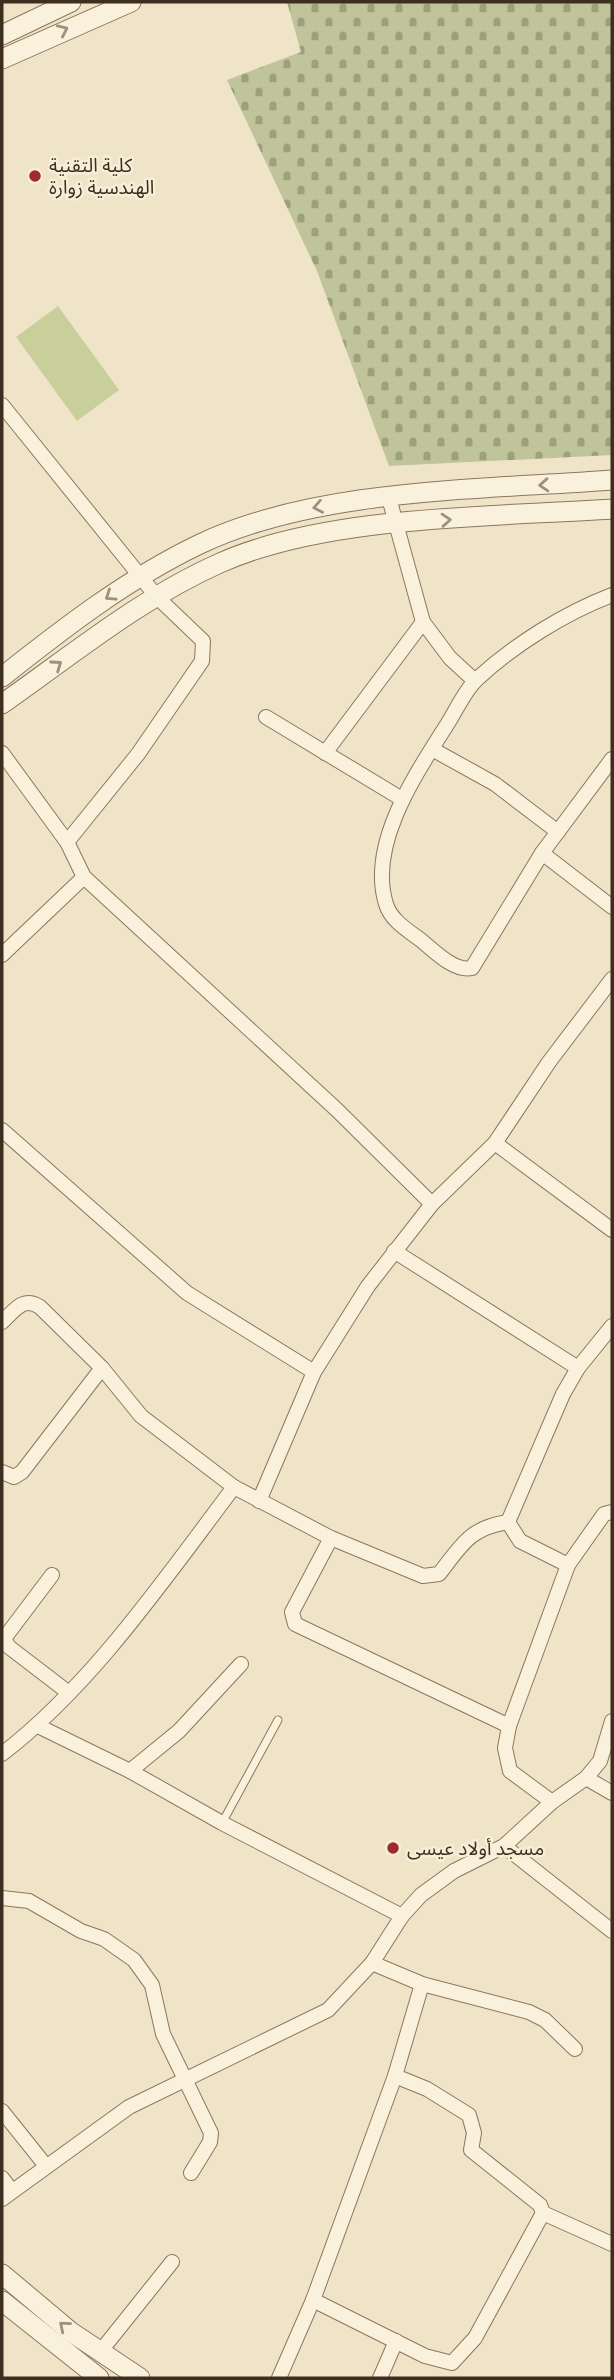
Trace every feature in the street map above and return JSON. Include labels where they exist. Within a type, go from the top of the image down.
[{"type":"street","points":[[2,35],[71,2]]},
{"type":"street","points":[[2,59],[131,2]]},
{"type":"street","points":[[2,405],[157,597],[203,641],[202,661],[138,754],[67,842]]},
{"type":"street","points":[[2,677],[67,625],[139,575],[203,543],[254,524],[312,507],[388,498],[612,480]]},
{"type":"street","points":[[388,498],[423,622],[450,658],[475,681]]},
{"type":"street","points":[[2,704],[157,597],[220,563],[268,547],[304,536],[395,524],[612,509]]},
{"type":"street","points":[[612,595],[586,605],[511,652],[475,681],[402,799],[385,851],[383,876],[386,905],[397,922],[464,970],[472,968],[542,853],[612,759]]},
{"type":"street","points":[[325,753],[423,622]]},
{"type":"street","points":[[266,717],[402,799]]},
{"type":"street","points":[[432,749],[495,784],[558,832]]},
{"type":"street","points":[[2,754],[67,842],[84,877],[337,1110],[432,1204]]},
{"type":"street","points":[[542,853],[612,907]]},
{"type":"street","points":[[2,955],[84,877]]},
{"type":"street","points":[[259,1502],[314,1372],[394,1251],[432,1204],[495,1143],[556,1051],[612,979]]},
{"type":"street","points":[[2,1130],[187,1293],[314,1372]]},
{"type":"street","points":[[495,1143],[612,1230]]},
{"type":"street","points":[[394,1251],[578,1368]]},
{"type":"street","points":[[2,1322],[24,1302],[31,1301],[102,1368],[158,1432],[234,1487],[331,1538],[423,1576],[432,1577],[439,1574],[466,1538],[485,1526],[508,1522]]},
{"type":"street","points":[[508,1522],[578,1368],[612,1326]]},
{"type":"street","points":[[2,1472],[13,1477],[22,1472],[102,1368]]},
{"type":"street","points":[[2,1754],[38,1726],[69,1693],[153,1592],[234,1487]]},
{"type":"street","points":[[552,1802],[510,1771],[505,1748],[509,1726],[568,1565],[604,1514],[612,1512]]},
{"type":"street","points":[[508,1522],[520,1541],[568,1565]]},
{"type":"street","points":[[331,1538],[292,1612],[295,1624],[509,1726]]},
{"type":"street","points":[[52,1575],[3,1638],[69,1693]]},
{"type":"street","points":[[130,1771],[179,1731],[241,1664]]},
{"type":"street","points":[[2,2178],[7,2195],[130,2107],[184,2083],[328,2010],[372,1963],[401,1916],[421,1895],[454,1871],[504,1846],[552,1802],[586,1778],[600,1761],[612,1721]]},
{"type":"street","points":[[38,1726],[130,1771],[222,1823],[401,1916]]},
{"type":"street","points":[[586,1778],[612,1793]]},
{"type":"street","points":[[504,1846],[612,1931]]},
{"type":"street","points":[[2,1898],[29,1901],[81,1931],[104,1939],[134,1960],[152,1985],[163,2034],[184,2083],[211,2133],[210,2142],[191,2173]]},
{"type":"street","points":[[372,1963],[422,1983],[529,2012],[545,2020],[575,2049]]},
{"type":"street","points":[[279,2378],[313,2300],[395,2077],[422,1983]]},
{"type":"street","points":[[395,2077],[427,2089],[469,2115],[474,2133],[471,2150],[540,2204],[543,2213],[612,2244]]},
{"type":"street","points":[[2,2111],[46,2166]]},
{"type":"street","points":[[313,2300],[425,2356],[452,2363],[466,2352],[543,2213]]},
{"type":"street","points":[[100,2352],[172,2262]]},
{"type":"street","points":[[2,2274],[100,2352],[140,2378]]},
{"type":"street","points":[[2,2301],[96,2378]]},
{"type":"street","points":[[380,2378],[397,2342]]},
{"type":"lane","points":[[222,1823],[278,1720]]},
{"type":"green space","points":[[287,2],[612,2],[612,455],[389,466],[317,271],[227,80],[301,52]]},
{"type":"green space","points":[[58,306],[119,390],[77,421],[16,337]]},
{"type":"place","name":"كلية التقنية الهندسية زوارة","points":[[35,176]]},
{"type":"place","name":"مسجد أولاد عيسى","points":[[393,1848]]}]
